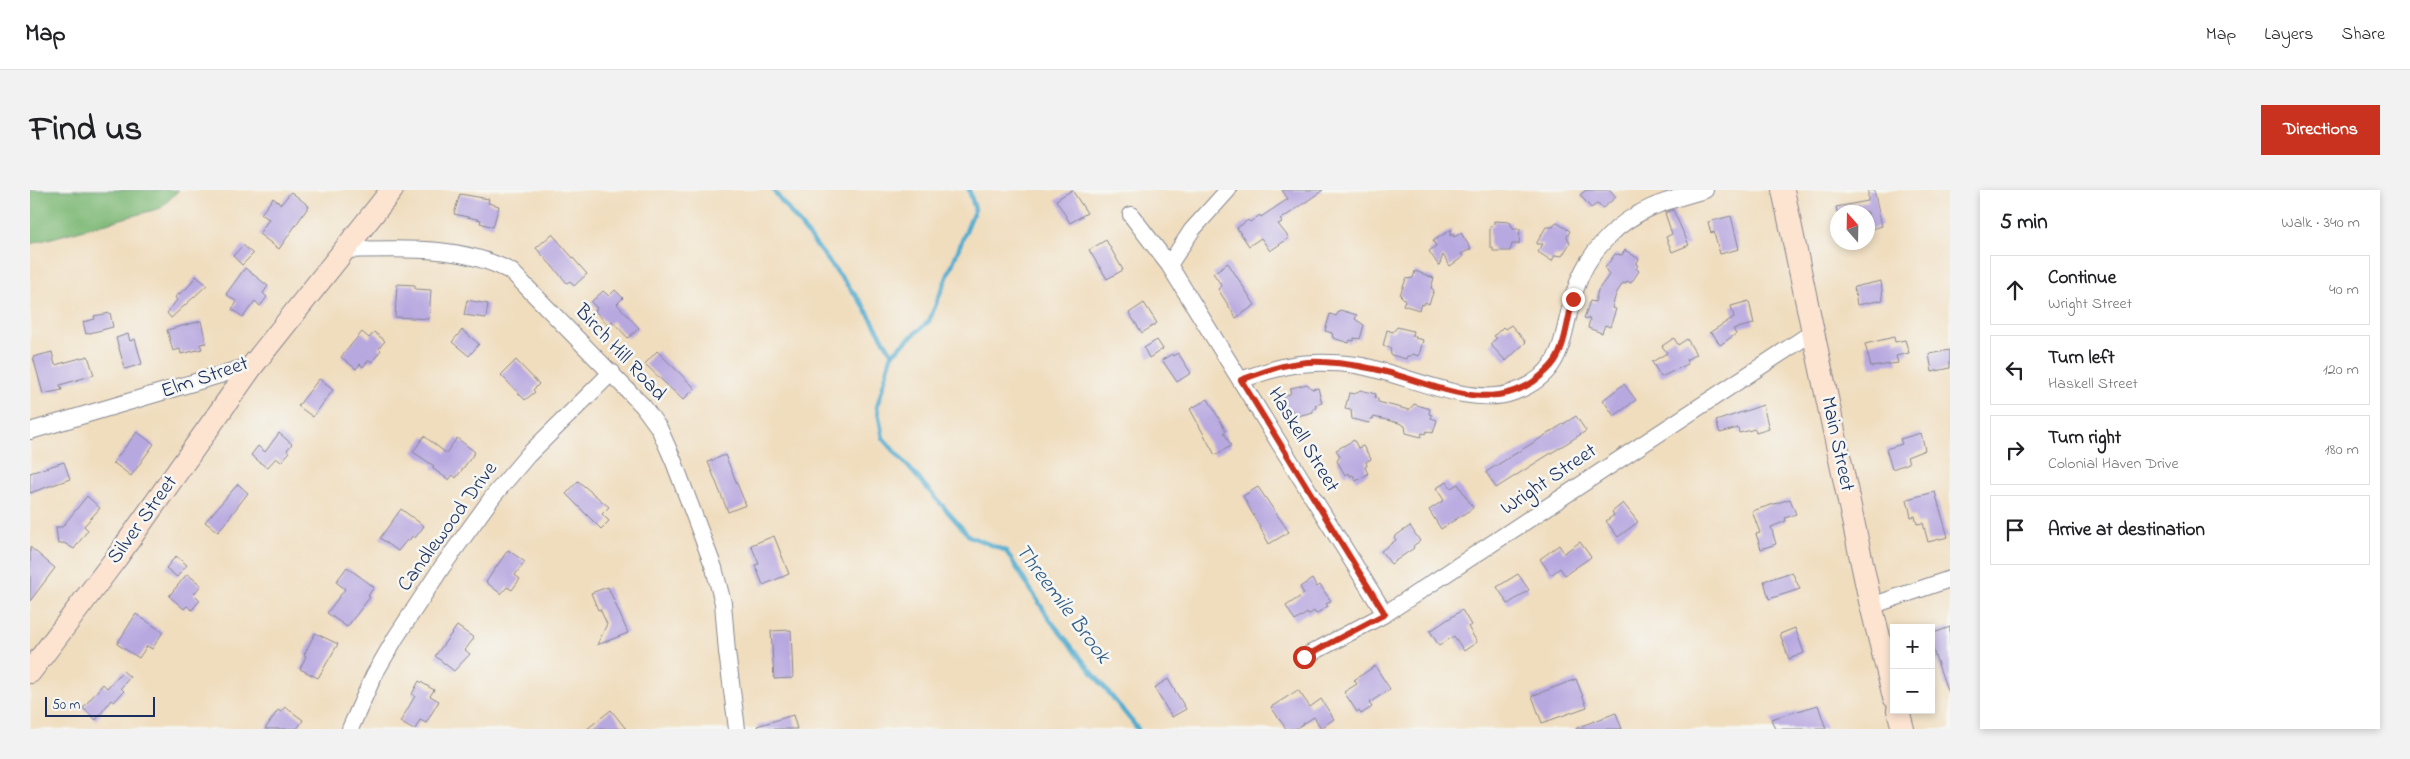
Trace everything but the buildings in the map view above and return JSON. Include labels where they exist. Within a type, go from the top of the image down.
[{"type":"street","name":"Elm Street","points":[[30,431],[253,366],[392,190]]},
{"type":"street","points":[[1169,265],[1192,230],[1228,190]]},
{"type":"street","points":[[1241,380],[1293,363],[1324,362],[1389,372],[1468,396],[1489,397],[1513,392],[1543,375],[1554,362],[1564,335],[1576,287],[1589,262],[1609,236],[1626,221],[1646,209],[1705,190]]},
{"type":"street","name":"Main Street","points":[[1783,190],[1871,606],[1890,681]]},
{"type":"street","name":"Haskell Street","points":[[1131,215],[1169,265],[1385,614]]},
{"type":"street","name":"Birch Hill Road","points":[[343,250],[401,248],[436,250],[498,264],[512,272],[612,372],[643,406],[658,428],[698,522],[723,603],[727,652],[738,729]]},
{"type":"street","name":"Wright Street","points":[[1304,657],[1385,614],[1813,332]]},
{"type":"street","name":"Silver Street","points":[[30,672],[117,557],[253,366]]},
{"type":"street","name":"Candlewood Drive","points":[[350,729],[374,675],[396,637],[442,567],[494,495],[528,455],[612,372]]},
{"type":"street","points":[[1871,606],[1950,578]]},
{"type":"street","points":[[1899,714],[1903,729]]},
{"type":"green space","points":[[30,190],[179,190],[161,208],[30,244]]},
{"type":"waterway","name":"Threemile Brook","points":[[773,190],[863,305],[892,354],[877,407],[883,438],[969,536],[1006,551],[1050,620],[1138,729]]},
{"type":"waterway","points":[[892,354],[929,321],[975,209],[969,190]]},
{"type":"route","points":[[1304,657],[1385,614],[1241,380],[1293,363],[1324,362],[1389,372],[1468,396],[1489,397],[1508,394],[1520,390],[1543,375],[1557,358],[1573,299]]}]
